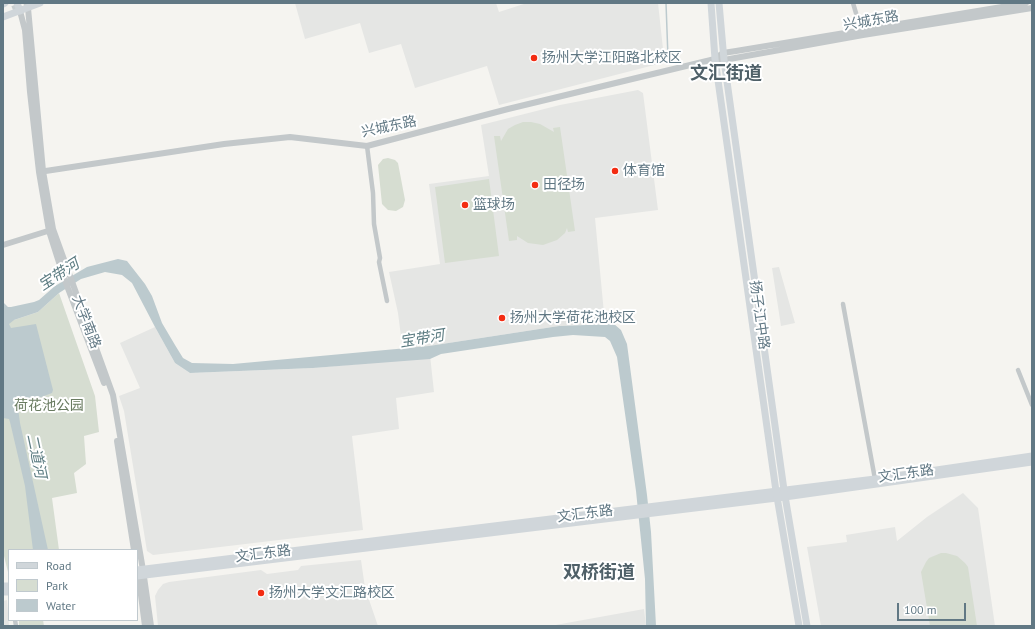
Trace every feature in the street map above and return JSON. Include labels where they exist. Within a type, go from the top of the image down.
[{"type":"main road","name":"大学南路","points":[[17,3],[20,11]]},
{"type":"main road","points":[[3,17],[20,11],[28,6],[40,3]]},
{"type":"main road","name":"扬子江中路","points":[[711,3],[715,59],[799,626]]},
{"type":"main road","name":"扬子江中路","points":[[719,3],[724,56],[780,494],[808,626]]},
{"type":"main road","name":"文汇东路","points":[[780,494],[1032,456]]},
{"type":"main road","name":"文汇东路","points":[[139,572],[1032,462]]},
{"type":"street","points":[[854,3],[861,30]]},
{"type":"street","name":"兴城东路","points":[[41,172],[224,144],[290,137],[366,146],[724,56],[861,30],[1026,3]]},
{"type":"street","name":"大学南路","points":[[28,6],[41,172]]},
{"type":"street","name":"兴城东路","points":[[724,56],[1032,8]]},
{"type":"street","name":"大学南路","points":[[20,11],[25,30],[30,92],[51,230],[109,396],[134,549]]},
{"type":"street","points":[[366,146],[373,193],[374,224],[380,258],[379,262],[387,301]]},
{"type":"street","points":[[3,245],[51,230]]},
{"type":"street","name":"大学南路","points":[[71,289],[113,395],[136,549]]},
{"type":"street","points":[[843,304],[875,479]]},
{"type":"street","points":[[1018,370],[1032,405]]},
{"type":"street","points":[[139,572],[145,626]]},
{"type":"street","points":[[139,572],[151,626]]},
{"type":"shaded area","name":"扬州大学江阳路北校区","points":[[295,3],[496,3],[499,12],[527,3],[658,3],[663,49],[662,63],[499,105],[487,66],[415,88],[401,44],[369,53],[360,23],[305,39]]},
{"type":"shaded area","name":"扬州大学荷花池校区","points":[[638,90],[643,93],[658,210],[595,218],[605,324],[559,326],[429,346],[434,392],[396,398],[399,429],[352,436],[363,530],[153,555],[147,551],[124,411],[119,396],[140,388],[120,343],[155,327],[175,363],[190,373],[313,368],[404,360],[398,313],[389,272],[440,264],[429,184],[489,176],[481,125],[560,105]]},
{"type":"shaded area","points":[[779,267],[795,323],[781,326],[772,268]]},
{"type":"shaded area","points":[[963,493],[978,508],[995,626],[821,626],[807,547],[847,542],[846,535],[895,527],[897,541],[927,517]]},
{"type":"shaded area","name":"扬州大学文汇路校区","points":[[361,560],[365,588],[378,626],[158,626],[155,596],[163,584],[169,582],[261,570],[267,574],[298,570],[301,566]]},
{"type":"shaded area","points":[[7,600],[9,626],[3,626],[3,601]]},
{"type":"shaded area","points":[[644,609],[646,626],[550,626]]},
{"type":"green space","name":"田径场","points":[[523,122],[540,124],[554,132],[553,128],[560,127],[575,231],[568,232],[567,228],[565,233],[557,240],[543,245],[528,243],[517,236],[517,240],[509,241],[494,136],[500,136],[501,141],[508,129]]},
{"type":"green space","points":[[388,158],[395,160],[398,163],[405,200],[403,207],[396,211],[388,210],[382,204],[378,165],[383,159]]},
{"type":"green space","points":[[489,179],[499,256],[445,263],[435,187]]},
{"type":"green space","name":"荷花池公园","points":[[59,293],[95,396],[99,432],[84,436],[86,464],[74,473],[77,493],[52,498],[59,549],[8,549],[8,572],[3,552],[3,311],[14,320],[38,312]]},
{"type":"green space","points":[[941,553],[957,556],[968,567],[977,626],[930,626],[921,572],[929,558]]},
{"type":"green space","points":[[19,621],[43,621],[44,626],[19,626]]},
{"type":"water","points":[[118,259],[127,261],[145,284],[152,296],[162,323],[183,358],[192,363],[233,364],[429,346],[559,326],[614,324],[621,330],[627,344],[651,532],[656,626],[646,626],[645,579],[636,491],[617,357],[610,341],[605,337],[573,335],[553,337],[441,354],[430,359],[313,368],[190,373],[175,363],[132,283],[122,275],[105,272],[81,279],[59,293],[38,312],[14,320],[9,324],[11,328],[36,324],[53,390],[52,393],[25,403],[18,408],[48,549],[33,549],[25,486],[10,422],[9,419],[3,418],[3,302],[8,307],[11,307],[39,300],[55,286],[87,267]]},
{"type":"waterway","points":[[666,3],[668,58]]},
{"type":"tunnel","points":[[13,10],[29,3]]},
{"type":"place","name":"扬州大学江阳路北校区","points":[[534,58]]},
{"type":"place","name":"体育馆","points":[[615,171]]},
{"type":"place","name":"田径场","points":[[535,185]]},
{"type":"place","name":"篮球场","points":[[465,205]]},
{"type":"place","name":"扬州大学荷花池校区","points":[[502,318]]},
{"type":"place","name":"扬州大学文汇路校区","points":[[261,593]]},
{"type":"district","name":"文汇街道","points":[[726,74]]},
{"type":"district","name":"双桥街道","points":[[599,573]]},
{"type":"water label","name":"宝带河","points":[[59,275]]},
{"type":"water label","name":"宝带河","points":[[422,339]]},
{"type":"water label","name":"二道河","points":[[36,456]]}]
